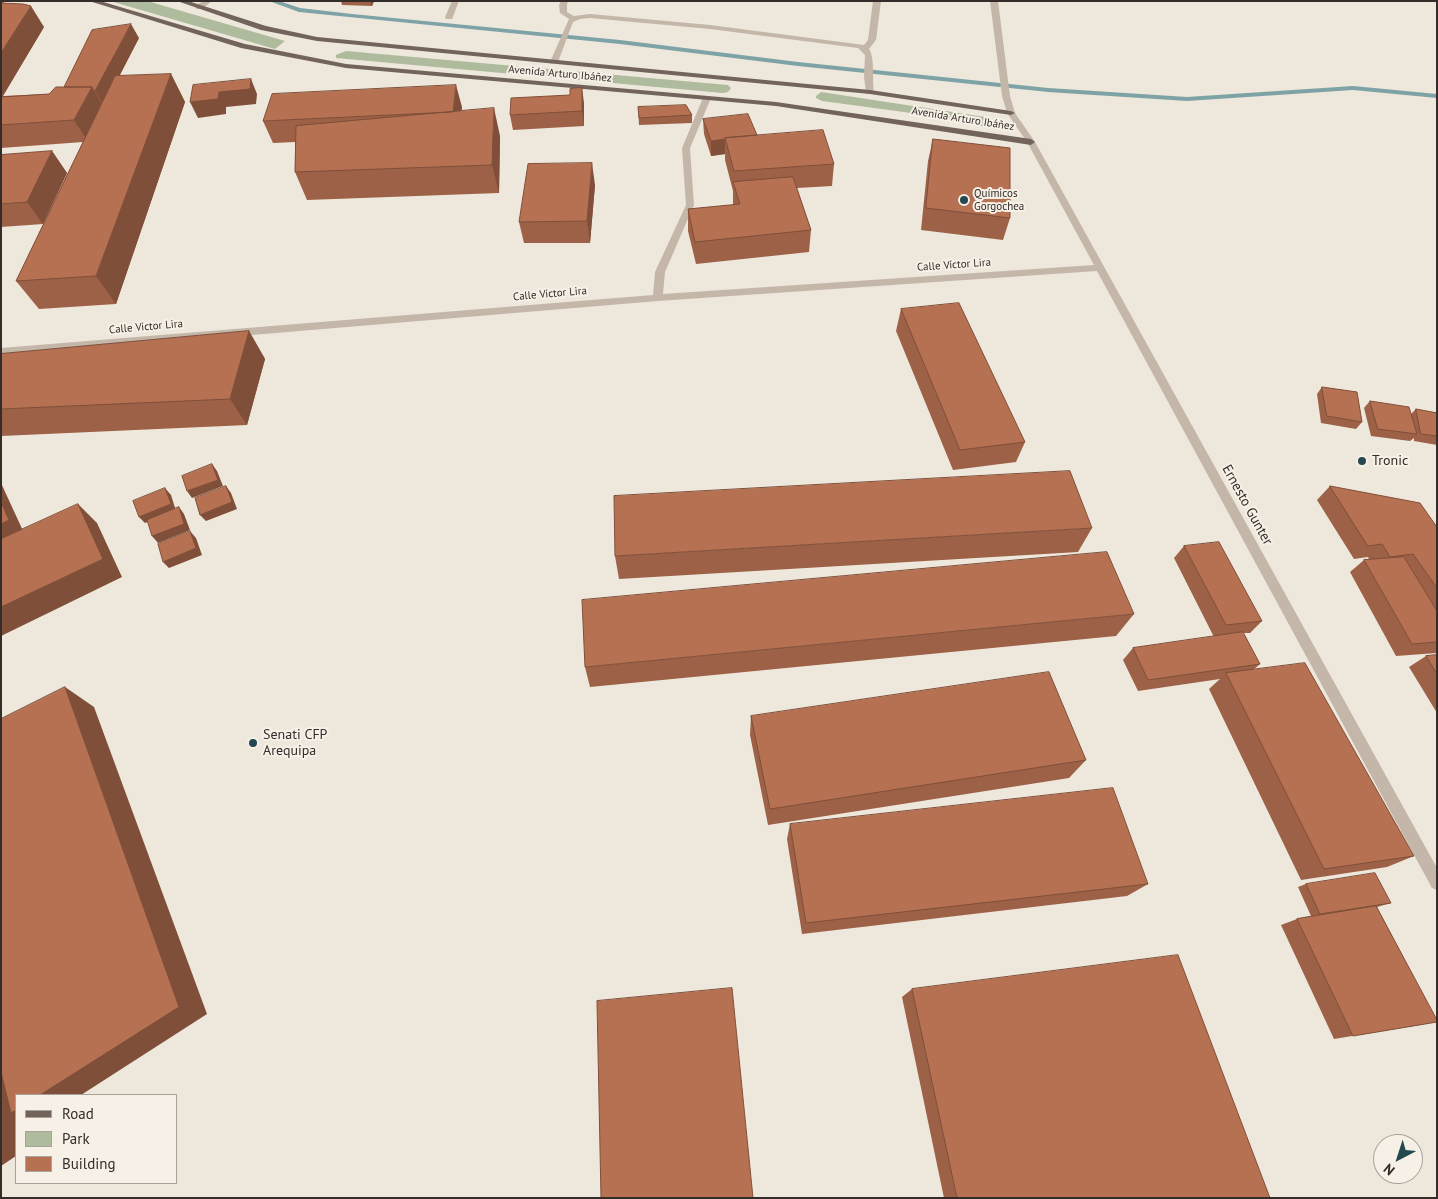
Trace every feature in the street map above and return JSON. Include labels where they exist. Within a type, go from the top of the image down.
[{"type":"main road","name":"Avenida Arturo Ibáñez","points":[[92,1],[244,46],[302,55],[346,66],[707,98],[778,93],[870,92],[1012,113]]},
{"type":"main road","name":"Avenida Arturo Ibáñez","points":[[185,2],[314,42],[554,62],[778,93],[872,116],[1031,142]]},
{"type":"street","points":[[199,7],[209,1]]},
{"type":"street","points":[[449,17],[456,1]]},
{"type":"street","points":[[565,1],[563,5],[564,13],[572,20]]},
{"type":"street","points":[[870,92],[867,52],[872,40],[876,1]]},
{"type":"street","name":"Ernesto Gunter","points":[[994,1],[1001,70],[1006,96],[1012,113],[1031,142],[1437,883]]},
{"type":"street","points":[[572,20],[590,16],[710,28],[860,46],[867,52]]},
{"type":"street","points":[[554,62],[572,20]]},
{"type":"street","points":[[658,298],[660,272],[690,205],[686,148],[707,98]]},
{"type":"street","name":"Calle Víctor Lira","points":[[1,352],[658,298],[1100,268]]},
{"type":"green space","points":[[110,1],[147,1],[285,41],[275,49]]},
{"type":"green space","points":[[346,51],[728,85],[731,88],[728,92],[723,93],[336,58],[336,55]]},
{"type":"green space","points":[[821,92],[985,117],[992,120],[993,124],[991,126],[981,126],[904,112],[822,101],[816,98]]},
{"type":"building","points":[[1,3],[31,6],[1,53]]},
{"type":"building","points":[[131,24],[95,91],[92,87],[64,87],[92,30]]},
{"type":"building","points":[[171,74],[96,276],[16,281],[115,76]]},
{"type":"building","points":[[251,79],[250,89],[219,92],[218,99],[190,102],[193,85]]},
{"type":"building","points":[[456,85],[453,112],[263,121],[272,94]]},
{"type":"building","points":[[56,87],[92,87],[74,120],[1,125],[1,97],[49,94]]},
{"type":"building","points":[[582,88],[582,111],[510,115],[511,98],[570,95],[570,89]]},
{"type":"building","points":[[686,105],[692,115],[639,118],[638,107]]},
{"type":"building","points":[[494,108],[492,165],[295,172],[296,126]]},
{"type":"building","points":[[748,114],[757,135],[711,141],[703,119]]},
{"type":"building","points":[[823,130],[834,164],[734,171],[725,138]]},
{"type":"building","name":"Químicos Gorgochea","points":[[933,139],[1010,148],[1010,218],[926,208]]},
{"type":"building","points":[[52,151],[27,202],[1,204],[1,155]]},
{"type":"building","points":[[592,163],[587,221],[519,222],[528,164]]},
{"type":"building","points":[[793,177],[811,230],[695,242],[688,209],[740,204],[733,182]]},
{"type":"building","points":[[959,303],[1025,442],[960,450],[901,309]]},
{"type":"building","points":[[249,331],[230,399],[1,409],[1,354]]},
{"type":"building","points":[[1322,387],[1357,392],[1362,422],[1327,416]]},
{"type":"building","points":[[1370,401],[1409,407],[1417,434],[1378,429]]},
{"type":"building","points":[[1416,409],[1437,413],[1437,436],[1421,434]]},
{"type":"building","points":[[212,464],[218,480],[187,491],[182,476]]},
{"type":"building","points":[[1070,471],[1092,528],[615,556],[614,496]]},
{"type":"building","points":[[226,486],[232,502],[200,515],[195,498]]},
{"type":"building","points":[[1330,486],[1420,503],[1437,527],[1437,588],[1413,554],[1390,557],[1382,544],[1368,546]]},
{"type":"building","points":[[165,488],[171,504],[139,517],[133,501]]},
{"type":"building","points":[[1,502],[9,520],[1,524]]},
{"type":"building","points":[[78,504],[103,559],[1,607],[1,539]]},
{"type":"building","points":[[179,507],[184,524],[152,536],[147,520]]},
{"type":"building","points":[[190,531],[196,548],[163,562],[158,544]]},
{"type":"building","points":[[1219,542],[1262,621],[1226,625],[1184,546]]},
{"type":"building","points":[[1107,552],[1134,614],[585,667],[582,600]]},
{"type":"building","points":[[1404,557],[1437,611],[1437,642],[1412,644],[1364,560]]},
{"type":"building","points":[[1243,632],[1260,664],[1148,680],[1133,648]]},
{"type":"building","points":[[1437,655],[1437,674],[1426,656]]},
{"type":"building","points":[[1305,663],[1414,856],[1324,869],[1226,673]]},
{"type":"building","points":[[1049,672],[1086,760],[770,809],[751,716]]},
{"type":"building","points":[[65,687],[179,1007],[42,1094],[15,1094],[15,1111],[11,1113],[1,1072],[1,719]]},
{"type":"building","points":[[1113,788],[1148,884],[806,923],[790,824]]},
{"type":"building","points":[[1375,873],[1391,903],[1320,914],[1306,884]]},
{"type":"building","points":[[1376,906],[1437,1022],[1353,1036],[1297,919]]},
{"type":"building","points":[[1178,955],[1270,1198],[957,1198],[912,989]]},
{"type":"building","points":[[732,988],[753,1198],[601,1198],[597,1001]]},
{"type":"waterway","points":[[272,1],[299,10],[620,42],[798,64],[1048,90],[1187,99],[1353,88],[1437,96]]},
{"type":"place","name":"Químicos Gorgochea","points":[[964,200]]},
{"type":"place","name":"Tronic","points":[[1362,461]]},
{"type":"place","name":"Senati CFP Arequipa","points":[[253,743]]}]
